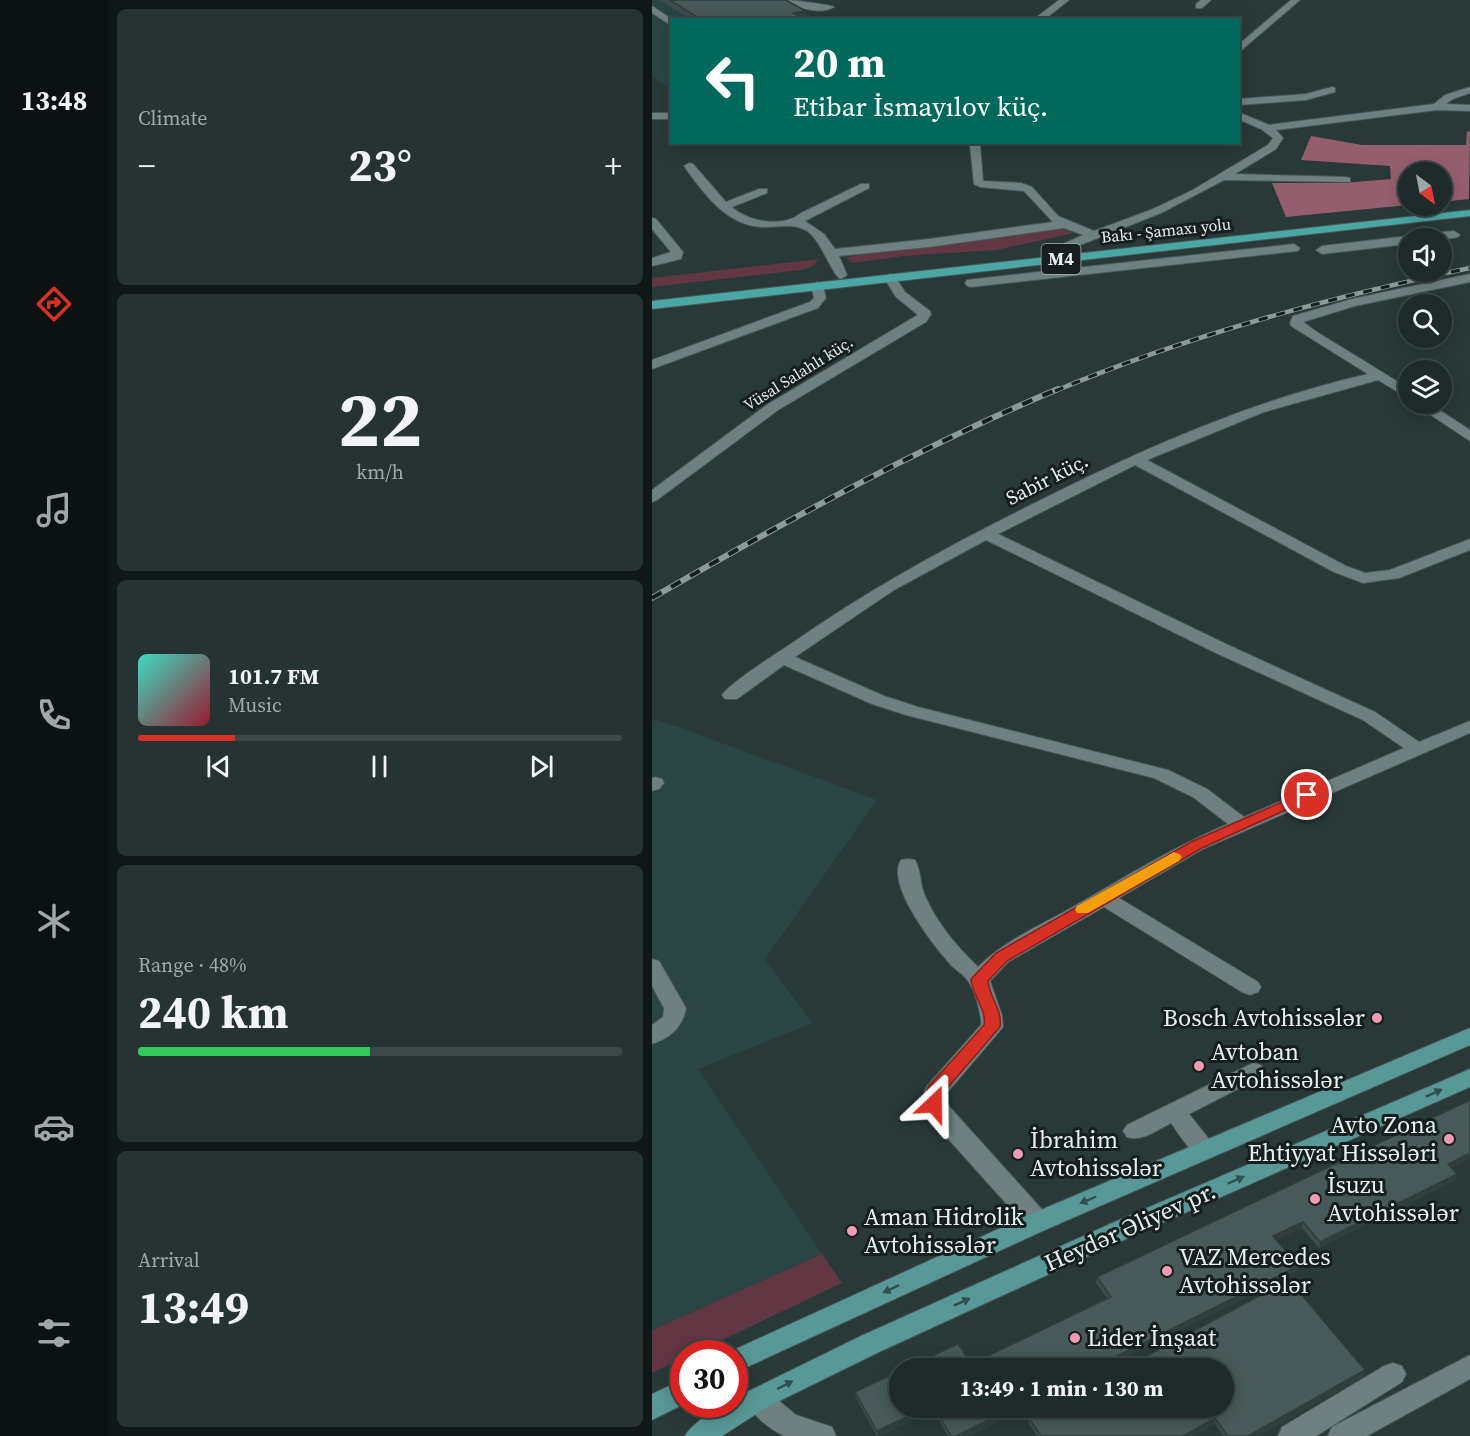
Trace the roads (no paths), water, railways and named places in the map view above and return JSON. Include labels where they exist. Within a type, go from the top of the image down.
[{"type":"highway","name":"Bakı - Şamaxı yolu","points":[[652,305],[890,278],[1470,205]]},
{"type":"highway","name":"Bakı - Şamaxı yolu","points":[[652,295],[1470,213]]},
{"type":"main road","name":"Heydər Əliyev pr.","points":[[748,1356],[1038,1222],[1470,1036]]},
{"type":"main road","name":"Heydər Əliyev pr.","points":[[699,1436],[758,1399],[870,1344],[1470,1077]]},
{"type":"main road","points":[[652,1408],[670,1398]]},
{"type":"street","points":[[792,0],[805,7],[830,7]]},
{"type":"street","points":[[1040,18],[1065,0]]},
{"type":"street","points":[[1240,48],[1296,0]]},
{"type":"street","points":[[652,9],[670,22]]},
{"type":"street","points":[[1240,102],[1306,97],[1332,90]]},
{"type":"street","points":[[1437,107],[1449,97],[1470,90]]},
{"type":"street","points":[[1267,128],[1437,107],[1470,108]]},
{"type":"street","points":[[652,116],[670,116]]},
{"type":"street","points":[[1071,271],[1060,255],[1096,236],[1195,193],[1273,147],[1278,138],[1267,128],[1240,116]]},
{"type":"street","points":[[975,145],[978,182],[987,185],[1021,186],[1028,189],[1054,218],[1096,236]]},
{"type":"street","points":[[689,166],[725,206],[744,222],[760,224],[798,222],[818,232],[832,254],[841,275]]},
{"type":"street","points":[[1221,177],[1346,180]]},
{"type":"street","points":[[798,222],[805,215],[865,186]]},
{"type":"street","points":[[725,206],[763,191]]},
{"type":"street","points":[[652,221],[677,252],[677,256],[652,262]]},
{"type":"street","points":[[832,254],[1065,224]]},
{"type":"street","points":[[1366,224],[1385,243]]},
{"type":"street","points":[[1322,250],[1398,241]]},
{"type":"street","points":[[971,283],[1294,248]]},
{"type":"street","name":"Vüsal Salahlı küç.","points":[[652,497],[773,407],[921,319],[925,314],[900,294],[890,278]]},
{"type":"street","points":[[1398,387],[1312,335],[1297,323],[1298,320],[1352,303],[1470,278]]},
{"type":"street","points":[[652,365],[814,305],[820,298],[817,286]]},
{"type":"street","name":"Sabir küç.","points":[[731,694],[910,574],[1134,459],[1276,404],[1380,375]]},
{"type":"street","points":[[1436,414],[1470,437]]},
{"type":"street","points":[[1134,459],[1340,569],[1363,579],[1393,575],[1470,544]]},
{"type":"street","points":[[986,534],[1222,649],[1369,716],[1416,748]]},
{"type":"street","points":[[783,658],[878,700],[912,711],[1161,774],[1200,793],[1241,824]]},
{"type":"street","points":[[979,979],[1001,957],[1196,845],[1470,726]]},
{"type":"street","points":[[908,866],[910,884],[929,921],[952,952],[979,979],[980,988],[993,1018],[992,1027],[935,1092],[934,1104],[942,1117],[1038,1222]]},
{"type":"street","points":[[1103,897],[1250,987]]},
{"type":"street","points":[[652,966],[675,1008],[673,1021],[652,1036]]},
{"type":"street","points":[[1135,1131],[1253,1071]]},
{"type":"street","points":[[1174,1111],[1205,1149]]},
{"type":"street","points":[[1342,1436],[1470,1366]]},
{"type":"street","points":[[1292,1436],[1393,1374]]},
{"type":"street","points":[[758,1399],[777,1419],[789,1427],[822,1436]]},
{"type":"railway","points":[[1055,391],[1156,352],[1208,335],[1312,305],[1470,268]]},
{"type":"railway","points":[[652,598],[852,487],[954,436],[1058,389]]},
{"type":"place","name":"Bosch Avtohissələr","points":[[1377,1018]]},
{"type":"place","name":"Avtoban Avtohissələr","points":[[1199,1066]]},
{"type":"place","name":"Avto Zona Ehtiyyat Hissələri","points":[[1449,1139]]},
{"type":"place","name":"İbrahim Avtohissələr","points":[[1018,1154]]},
{"type":"place","name":"İsuzu Avtohissələr","points":[[1315,1199]]},
{"type":"place","name":"Aman Hidrolik Avtohissələr","points":[[852,1231]]},
{"type":"place","name":"VAZ Mercedes Avtohissələr","points":[[1167,1271]]},
{"type":"place","name":"Lider İnşaat","points":[[1075,1338]]}]
